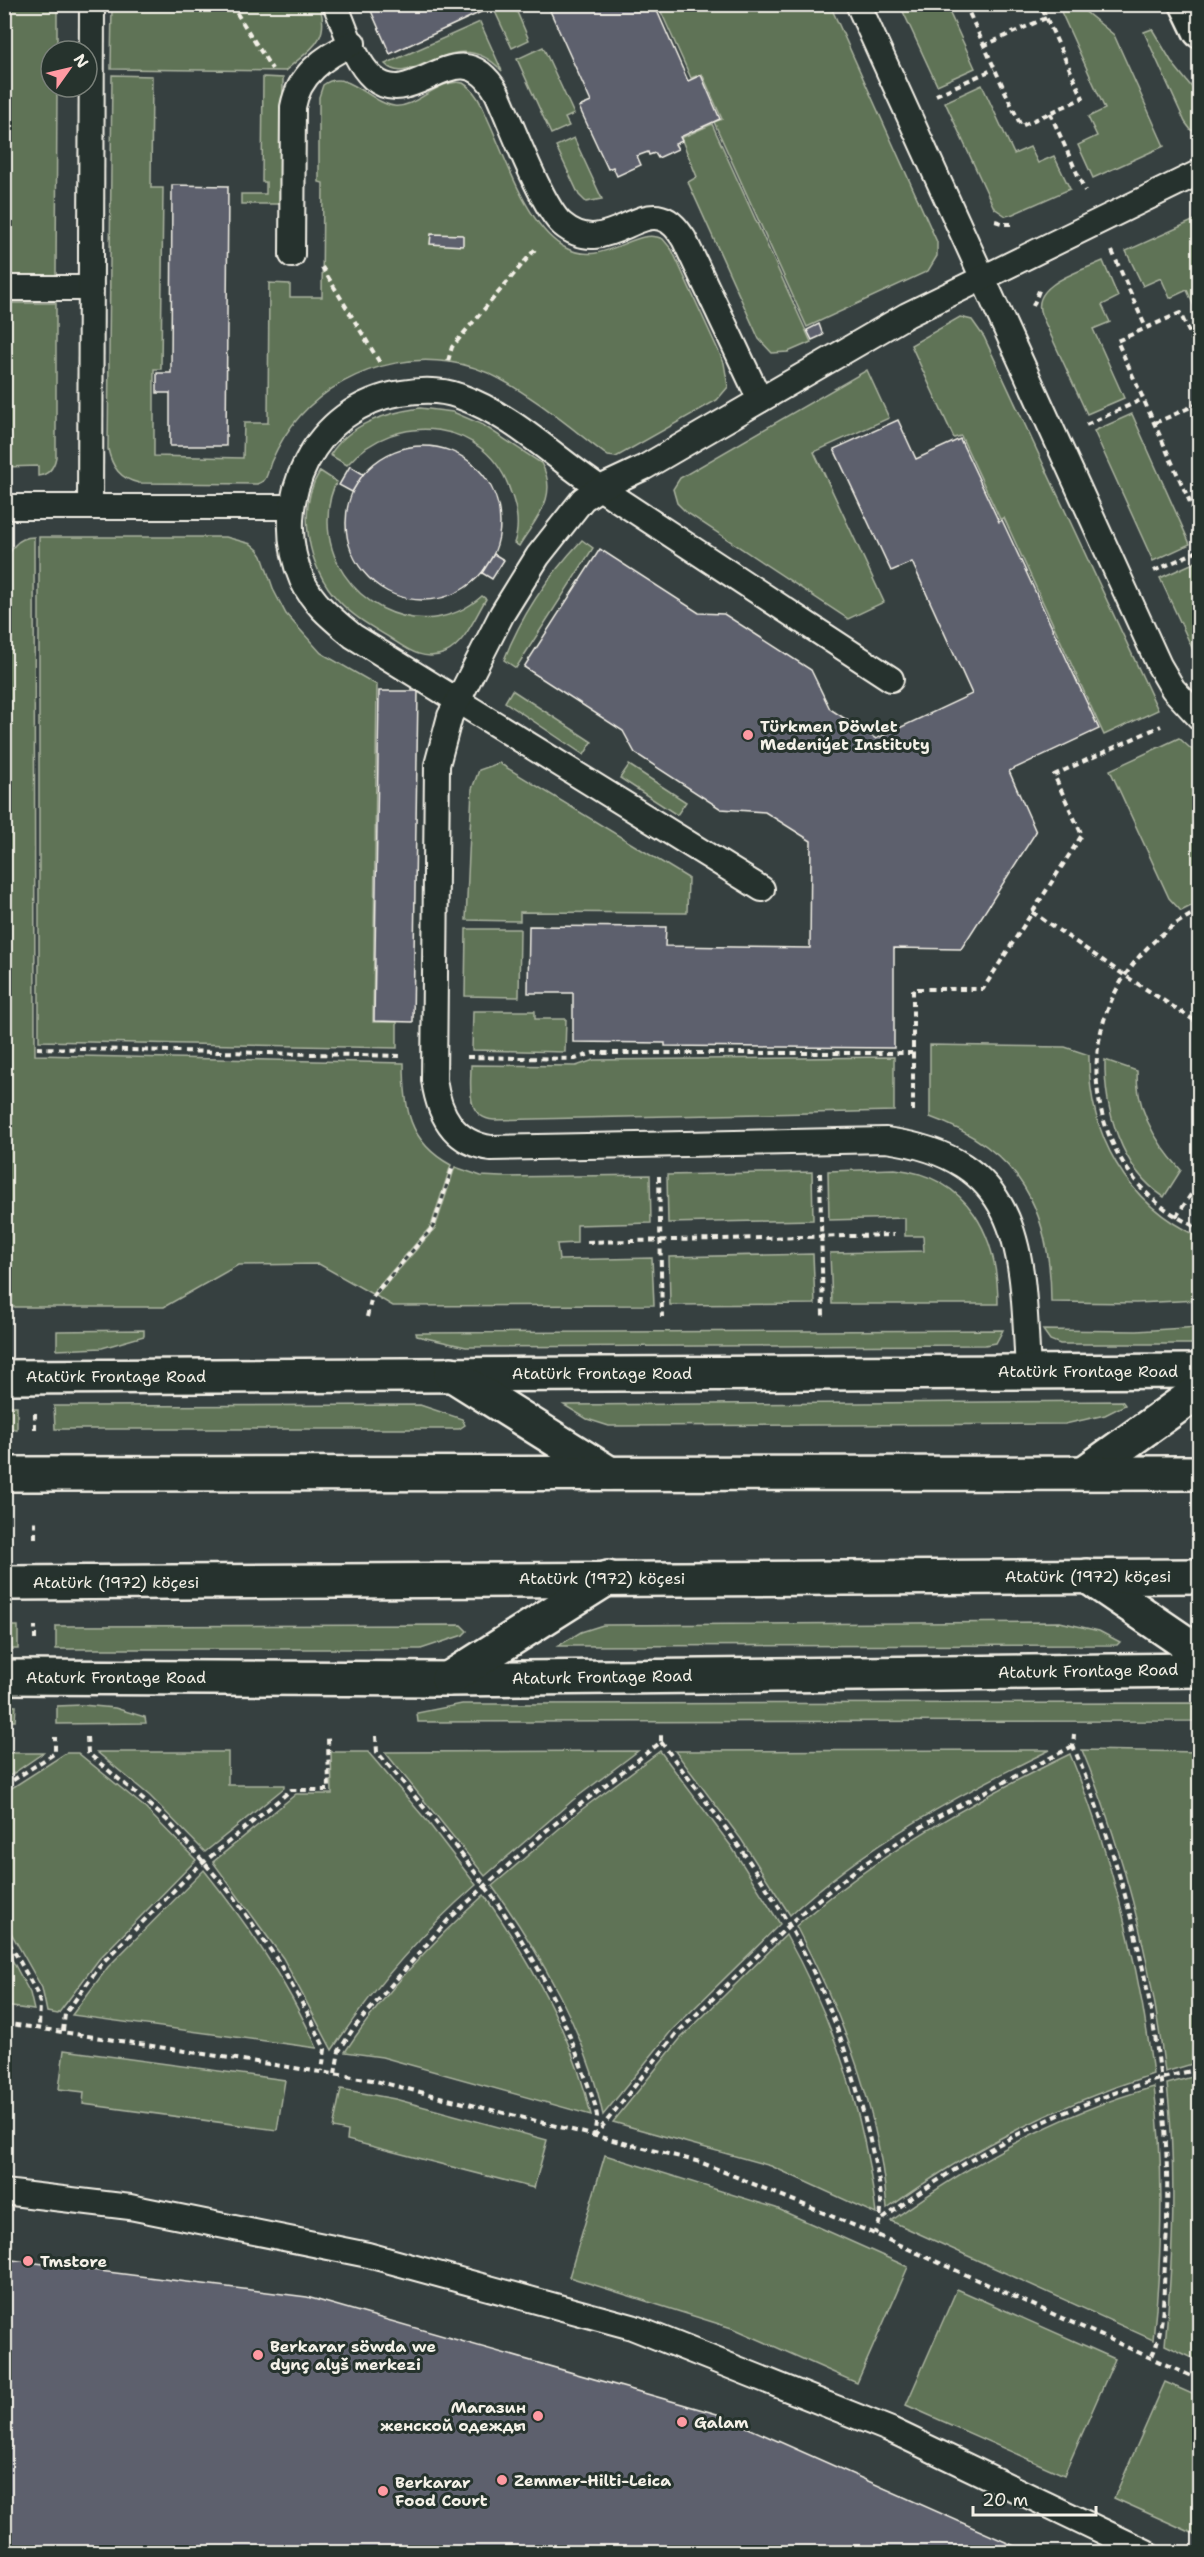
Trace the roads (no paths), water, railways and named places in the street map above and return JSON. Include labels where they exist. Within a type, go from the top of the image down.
[{"type":"main road","points":[[1187,4],[1200,31]]},
{"type":"main road","name":"Atatürk Frontage Road","points":[[4,1377],[1200,1371]]},
{"type":"main road","points":[[451,1374],[609,1473]]},
{"type":"main road","points":[[1084,1473],[1200,1390]]},
{"type":"main road","points":[[4,1474],[1200,1473]]},
{"type":"main road","points":[[1087,1576],[1200,1653]]},
{"type":"main road","name":"Atatürk (1972) köçesi","points":[[4,1583],[1200,1576]]},
{"type":"main road","points":[[447,1679],[608,1578]]},
{"type":"main road","name":"Ataturk Frontage Road","points":[[4,1677],[447,1679],[1200,1670]]},
{"type":"lane","points":[[90,506],[92,4]]},
{"type":"lane","points":[[335,4],[352,44],[367,72],[374,80],[394,87],[415,83],[456,66],[473,68],[480,73],[497,93],[549,206],[559,222],[576,232],[601,235],[614,233],[655,217],[669,222],[684,239],[760,400]]},
{"type":"lane","points":[[858,4],[1159,665],[1173,689],[1200,718]]},
{"type":"lane","points":[[292,255],[293,107],[300,83],[322,61],[352,44]]},
{"type":"lane","points":[[1028,1372],[1022,1265],[1008,1220],[997,1198],[981,1179],[961,1162],[936,1151],[886,1140],[491,1148],[477,1146],[451,1128],[441,1111],[434,1080],[435,787],[441,744],[458,700],[502,614],[538,556],[583,499],[645,466],[907,315],[1200,172]]},
{"type":"lane","points":[[4,288],[90,288]]},
{"type":"lane","points":[[762,889],[353,636],[324,612],[303,580],[291,544],[291,507],[300,470],[320,438],[341,419],[382,396],[419,390],[457,395],[492,410],[530,433],[600,488],[891,679]]},
{"type":"lane","points":[[4,507],[291,507]]},
{"type":"lane","points":[[4,2192],[130,2208],[368,2255],[632,2327],[891,2430],[1146,2553]]},
{"type":"place","name":"Türkmen Döwlet Medeniýet Instituty","points":[[748,735]]},
{"type":"place","name":"Tmstore","points":[[28,2261]]},
{"type":"place","name":"Berkarar söwda we dynç alyš merkezi","points":[[258,2355]]},
{"type":"place","name":"Магазин женской одежды","points":[[538,2416]]},
{"type":"place","name":"Galam","points":[[682,2422]]},
{"type":"place","name":"Zemmer-Hilti-Leica","points":[[502,2480]]},
{"type":"place","name":"Berkarar Food Court","points":[[383,2491]]}]
